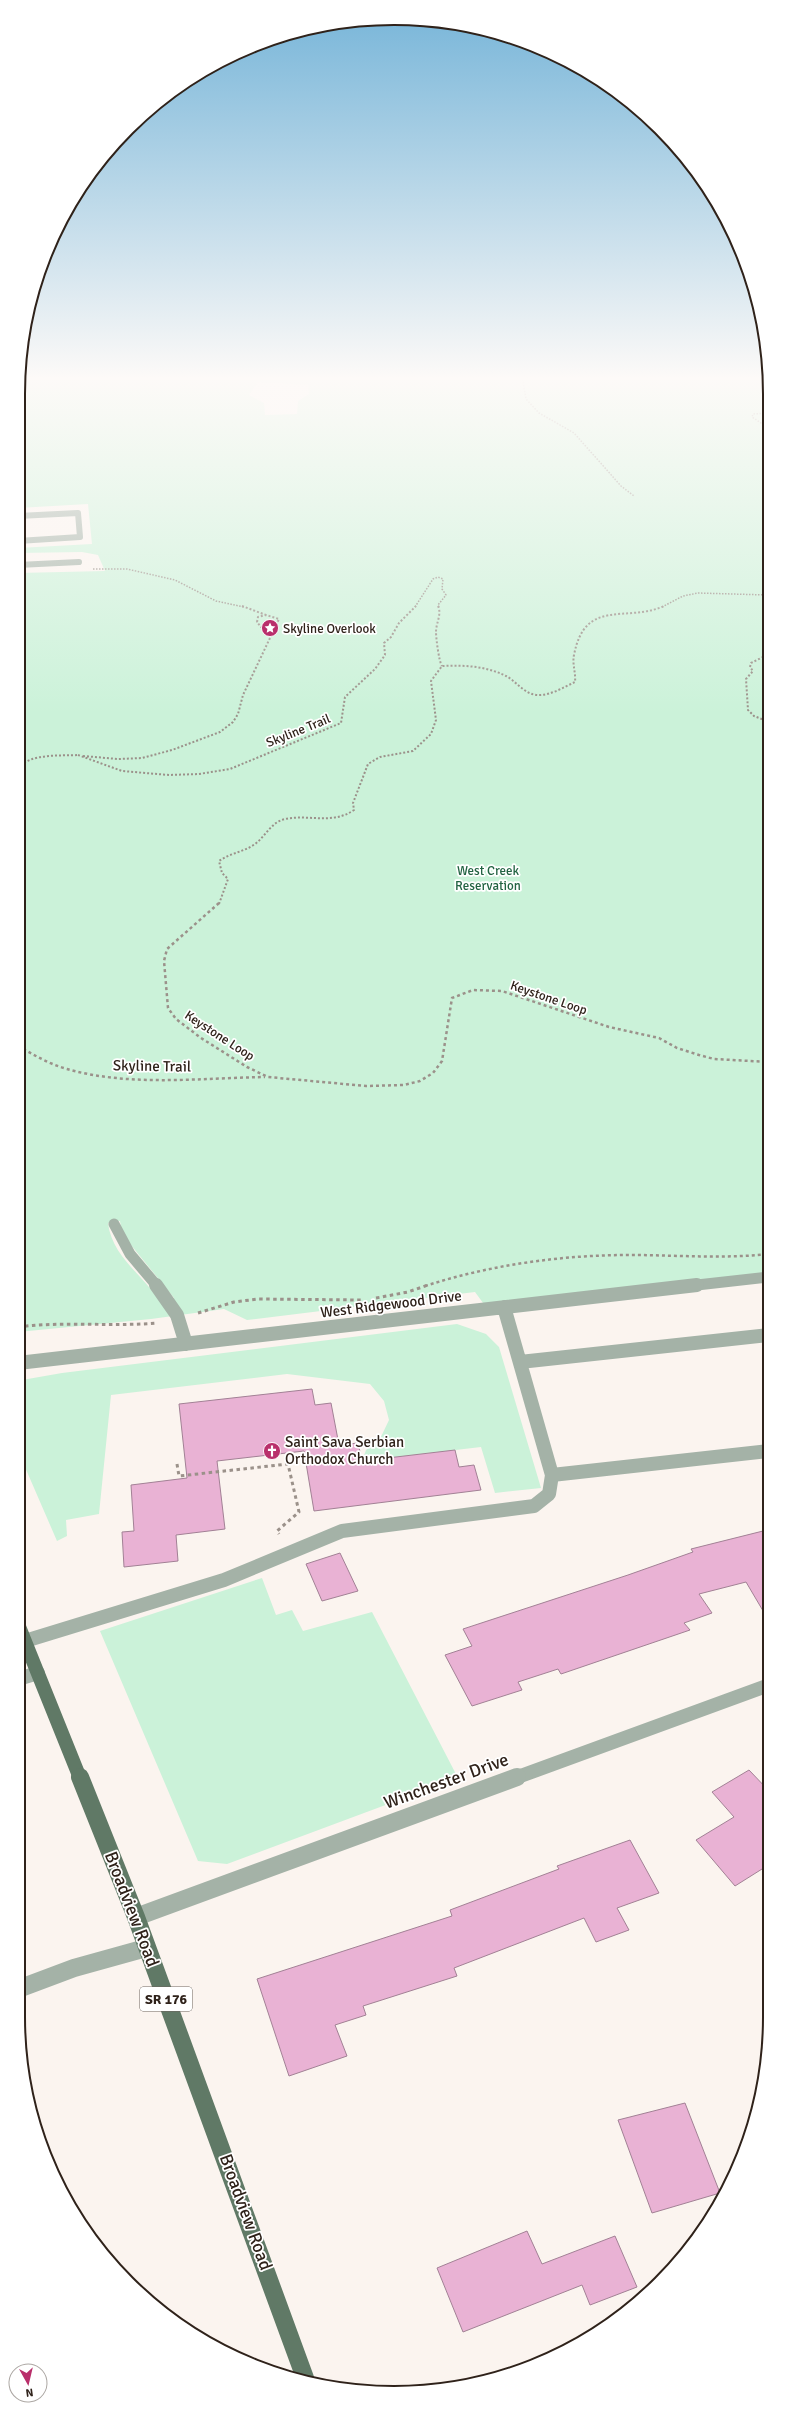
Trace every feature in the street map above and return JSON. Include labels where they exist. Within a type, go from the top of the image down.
[{"type":"main road","name":"Broadview Road","points":[[25,1641],[136,1916],[146,1948],[247,2215],[304,2374]]},
{"type":"street","points":[[25,516],[78,513],[80,538],[25,541]]},
{"type":"street","points":[[25,565],[79,562]]},
{"type":"street","points":[[114,1224],[118,1237],[167,1298],[179,1318],[186,1344]]},
{"type":"street","name":"West Ridgewood Drive","points":[[25,1362],[763,1278]]},
{"type":"street","points":[[25,1641],[224,1580],[342,1531],[534,1506],[549,1494],[552,1475],[504,1308]]},
{"type":"street","points":[[520,1362],[763,1336]]},
{"type":"street","points":[[552,1475],[763,1453]]},
{"type":"street","points":[[25,1677],[38,1672]]},
{"type":"street","name":"Winchester Drive","points":[[136,1916],[763,1687]]},
{"type":"street","points":[[25,1986],[74,1968],[146,1948]]},
{"type":"path","points":[[624,489],[634,496]]},
{"type":"path","points":[[79,562],[88,569],[127,569],[175,580],[216,601],[241,606],[266,615]]},
{"type":"path","name":"Skyline Trail","points":[[78,755],[122,771],[169,775],[199,774],[230,769],[303,738],[333,728],[342,723],[346,697],[375,669],[385,655],[384,643],[391,637],[399,622],[412,612],[433,579],[438,577],[443,579],[442,589],[446,595],[438,605],[440,610],[436,632],[439,645],[438,660],[442,666]]},
{"type":"path","points":[[442,666],[465,666],[485,669],[506,676],[523,690],[534,694],[546,693],[575,682],[577,674],[573,663],[574,651],[585,627],[600,617],[654,610],[678,598],[689,595],[739,593],[763,595]]},
{"type":"path","points":[[266,615],[258,617],[257,622],[261,627],[270,628]]},
{"type":"path","name":"Skyline Trail","points":[[25,762],[78,755],[118,759],[142,758],[172,750],[187,743],[220,732],[233,722],[238,714],[243,695],[276,627],[278,619],[266,615]]},
{"type":"path","points":[[763,657],[751,663],[750,666],[753,671],[746,679],[748,710],[754,716],[763,720]]},
{"type":"path","name":"Keystone Loop","points":[[442,666],[431,681],[436,720],[431,734],[413,751],[380,757],[368,764],[357,790],[353,803],[354,810],[351,813],[330,818],[284,819],[271,826],[260,840],[253,845],[221,859],[218,864],[222,867],[222,873],[228,880],[223,897],[212,911],[169,945],[164,959],[166,997],[169,1011],[174,1017],[210,1043],[267,1077],[377,1087],[417,1082],[433,1072],[442,1062],[452,998],[473,990],[502,992],[523,997],[609,1027],[659,1038],[678,1048],[714,1059],[763,1062]]},
{"type":"path","name":"Skyline Trail","points":[[25,1050],[46,1062],[81,1072],[125,1079],[267,1077]]},
{"type":"path","points":[[373,1299],[408,1292],[444,1280],[483,1271],[560,1258],[628,1255],[730,1258],[763,1255]]},
{"type":"path","points":[[25,1326],[52,1322],[135,1324],[179,1318],[234,1302],[258,1298],[366,1300]]},
{"type":"path","points":[[177,1464],[179,1476],[288,1464],[299,1512],[277,1531],[284,1540]]},
{"type":"green space","name":"West Creek Reservation","points":[[25,489],[763,489],[763,1275],[486,1307],[475,1292],[247,1320],[224,1309],[151,1319],[25,1331],[25,573],[105,571],[98,555],[82,552],[25,553],[25,548],[92,544],[88,504],[25,508]],"holes":[[[120,1221],[122,1234],[174,1298],[158,1299],[121,1255],[115,1245],[108,1223]]]},
{"type":"green space","points":[[457,1324],[486,1334],[499,1347],[541,1488],[495,1493],[481,1447],[362,1461],[366,1450],[379,1441],[389,1420],[384,1401],[370,1384],[287,1374],[111,1395],[99,1514],[66,1520],[67,1536],[57,1541],[25,1467],[25,1379],[62,1373]]},
{"type":"green space","points":[[262,1578],[276,1615],[292,1610],[303,1631],[372,1612],[458,1778],[227,1864],[198,1861],[100,1631]]},
{"type":"building","name":"Saint Sava Serbian Orthodox Church","points":[[312,1389],[315,1405],[331,1403],[339,1445],[358,1443],[362,1461],[455,1450],[459,1467],[474,1465],[481,1490],[314,1511],[304,1451],[217,1461],[225,1529],[176,1535],[178,1561],[124,1567],[122,1532],[134,1531],[131,1485],[187,1478],[179,1404]]},
{"type":"building","points":[[763,1531],[763,1611],[746,1582],[699,1594],[712,1613],[684,1623],[690,1630],[561,1674],[558,1669],[518,1682],[522,1690],[472,1706],[445,1655],[472,1646],[463,1629],[628,1575],[693,1552],[691,1549]]},
{"type":"building","points":[[340,1553],[358,1591],[322,1601],[306,1564]]},
{"type":"building","points":[[749,1770],[763,1785],[763,1868],[735,1886],[696,1840],[734,1817],[712,1792]]},
{"type":"building","points":[[630,1840],[659,1893],[617,1908],[629,1930],[596,1942],[584,1918],[454,1968],[457,1976],[363,2006],[366,2015],[335,2025],[347,2056],[289,2076],[257,1979],[452,1916],[450,1910],[559,1869],[557,1866]]},
{"type":"building","points":[[685,2103],[719,2191],[718,2194],[652,2213],[618,2120]]},
{"type":"building","points":[[527,2231],[542,2264],[615,2236],[637,2287],[590,2305],[582,2285],[463,2332],[437,2268]]},
{"type":"place","name":"Skyline Overlook","points":[[270,628]]},
{"type":"place","name":"Saint Sava Serbian Orthodox Church","points":[[272,1451]]}]
